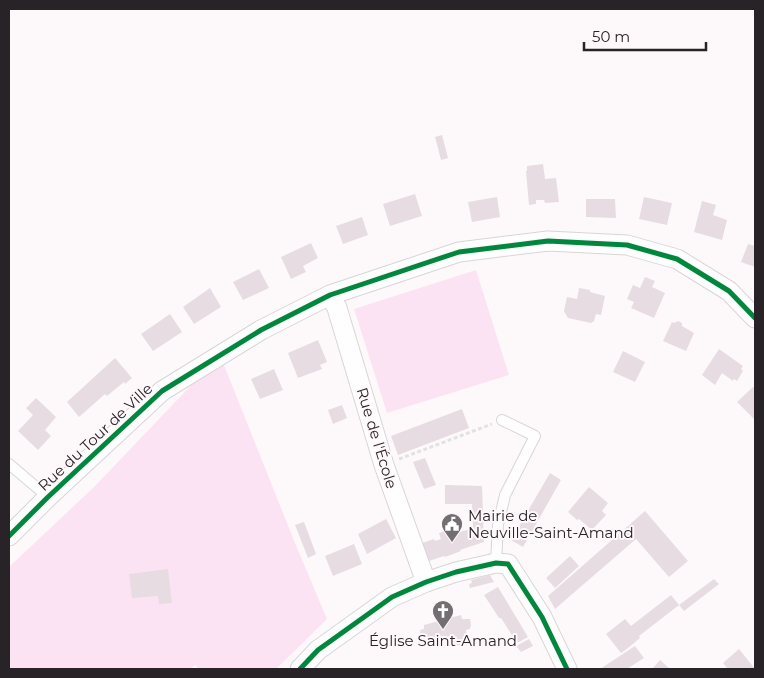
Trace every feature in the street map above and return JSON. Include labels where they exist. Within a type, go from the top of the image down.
[{"type":"street","name":"Rue du Tour de Ville","points":[[9,536],[162,391],[262,330],[330,295],[458,252],[548,241],[627,245],[677,259],[729,291],[755,318]]},
{"type":"street","name":"Rue de l'École","points":[[330,295],[337,308],[384,465],[426,582]]},
{"type":"street","points":[[300,669],[318,650],[392,597],[426,582],[456,572],[496,563],[508,564],[542,617],[567,669]]},
{"type":"lane","points":[[496,563],[498,525],[505,495],[535,436],[502,420]]},
{"type":"lane","points":[[9,464],[48,497]]},
{"type":"path","points":[[384,465],[502,420]]},
{"type":"shaded area","points":[[476,270],[509,375],[387,413],[354,309]]},
{"type":"shaded area","points":[[220,355],[327,619],[276,669],[198,669],[196,665],[189,669],[9,669],[9,567],[95,486]]},
{"type":"building","points":[[442,135],[448,158],[441,160],[435,137]]},
{"type":"building","points":[[543,164],[545,179],[556,178],[559,202],[545,203],[544,200],[536,200],[536,204],[529,205],[527,166]]},
{"type":"building","points":[[415,194],[422,216],[390,226],[383,204]]},
{"type":"building","points":[[497,197],[500,217],[472,222],[468,202]]},
{"type":"building","points":[[644,197],[672,203],[667,225],[639,219]]},
{"type":"building","points":[[586,199],[615,199],[616,218],[586,217]]},
{"type":"building","points":[[702,201],[716,205],[713,215],[727,220],[722,240],[694,232]]},
{"type":"building","points":[[362,217],[368,235],[343,244],[336,226]]},
{"type":"building","points":[[311,243],[318,258],[303,266],[306,272],[291,279],[281,257]]},
{"type":"building","points":[[748,244],[755,246],[755,267],[741,262]]},
{"type":"building","points":[[259,269],[269,288],[243,300],[233,282]]},
{"type":"building","points":[[645,277],[655,281],[652,287],[665,293],[654,318],[631,308],[634,302],[627,299],[633,285],[640,288]]},
{"type":"building","points":[[210,288],[221,307],[194,324],[183,307]]},
{"type":"building","points":[[579,288],[605,296],[601,315],[596,314],[594,321],[591,323],[568,318],[564,311],[567,297],[577,299]]},
{"type":"building","points":[[170,314],[182,332],[153,351],[141,334]]},
{"type":"building","points":[[678,321],[682,323],[682,326],[694,333],[686,351],[663,341],[672,322]]},
{"type":"building","points":[[318,340],[327,362],[320,365],[322,369],[298,378],[288,353]]},
{"type":"building","points":[[719,349],[743,366],[741,369],[743,371],[737,381],[734,379],[733,381],[722,373],[715,385],[702,375]]},
{"type":"building","points":[[623,351],[645,362],[635,382],[613,372]]},
{"type":"building","points":[[115,358],[132,378],[107,396],[105,394],[79,417],[67,402]]},
{"type":"building","points":[[274,369],[283,390],[260,399],[251,379]]},
{"type":"building","points":[[753,387],[755,389],[755,420],[737,402]]},
{"type":"building","points":[[36,398],[56,417],[45,430],[51,436],[38,450],[18,431],[33,415],[26,408]]},
{"type":"building","points":[[342,405],[347,418],[333,424],[328,410]]},
{"type":"building","points":[[462,409],[469,428],[398,455],[391,436]]},
{"type":"building","points":[[425,458],[436,485],[424,489],[413,462]]},
{"type":"building","points":[[550,473],[561,480],[523,547],[511,540]]},
{"type":"building","points":[[445,485],[482,486],[484,542],[426,562],[419,544],[434,539],[435,541],[441,539],[439,533],[449,530],[451,535],[473,528],[472,504],[445,504]]},
{"type":"building","points":[[589,487],[608,503],[602,511],[606,515],[592,530],[568,512]]},
{"type":"building","points":[[645,511],[688,561],[669,577],[636,539],[555,609],[548,596]]},
{"type":"building","points":[[386,519],[396,538],[367,554],[358,534]]},
{"type":"building","points":[[304,522],[316,554],[308,558],[295,525]]},
{"type":"building","points":[[354,544],[362,564],[333,576],[325,556]]},
{"type":"building","points":[[570,556],[579,566],[555,588],[546,578]]},
{"type":"building","points":[[168,569],[172,603],[159,604],[158,596],[132,598],[129,574]]},
{"type":"building","points":[[490,575],[494,582],[470,588],[471,580]]},
{"type":"building","points":[[714,579],[719,584],[684,611],[679,605]]},
{"type":"building","points":[[498,587],[528,637],[517,643],[484,595]]},
{"type":"building","points":[[671,595],[679,605],[639,636],[640,638],[621,653],[606,634],[625,619],[631,626]]},
{"type":"building","name":"Église Saint-Amand","points":[[461,615],[462,619],[470,619],[470,629],[466,630],[468,640],[466,643],[456,646],[451,638],[429,644],[428,640],[422,641],[420,630],[424,629],[424,625]]},
{"type":"building","points":[[529,639],[533,646],[521,652],[516,646]]},
{"type":"building","points":[[635,646],[644,658],[627,669],[600,669]]},
{"type":"building","points":[[739,649],[755,669],[728,669],[723,663]]},
{"type":"building","points":[[660,660],[670,669],[653,668]]},
{"type":"cycle path","points":[[9,536],[162,391],[261,330],[330,295],[459,252],[548,241],[627,245],[677,259],[729,291],[755,318]]},
{"type":"cycle path","points":[[300,669],[318,650],[392,597],[426,582],[456,572],[496,563],[508,564],[542,617],[567,669]]},
{"type":"place","name":"Mairie de Neuville-Saint-Amand","points":[[452,543]]},
{"type":"place","name":"Église Saint-Amand","points":[[443,630]]}]
